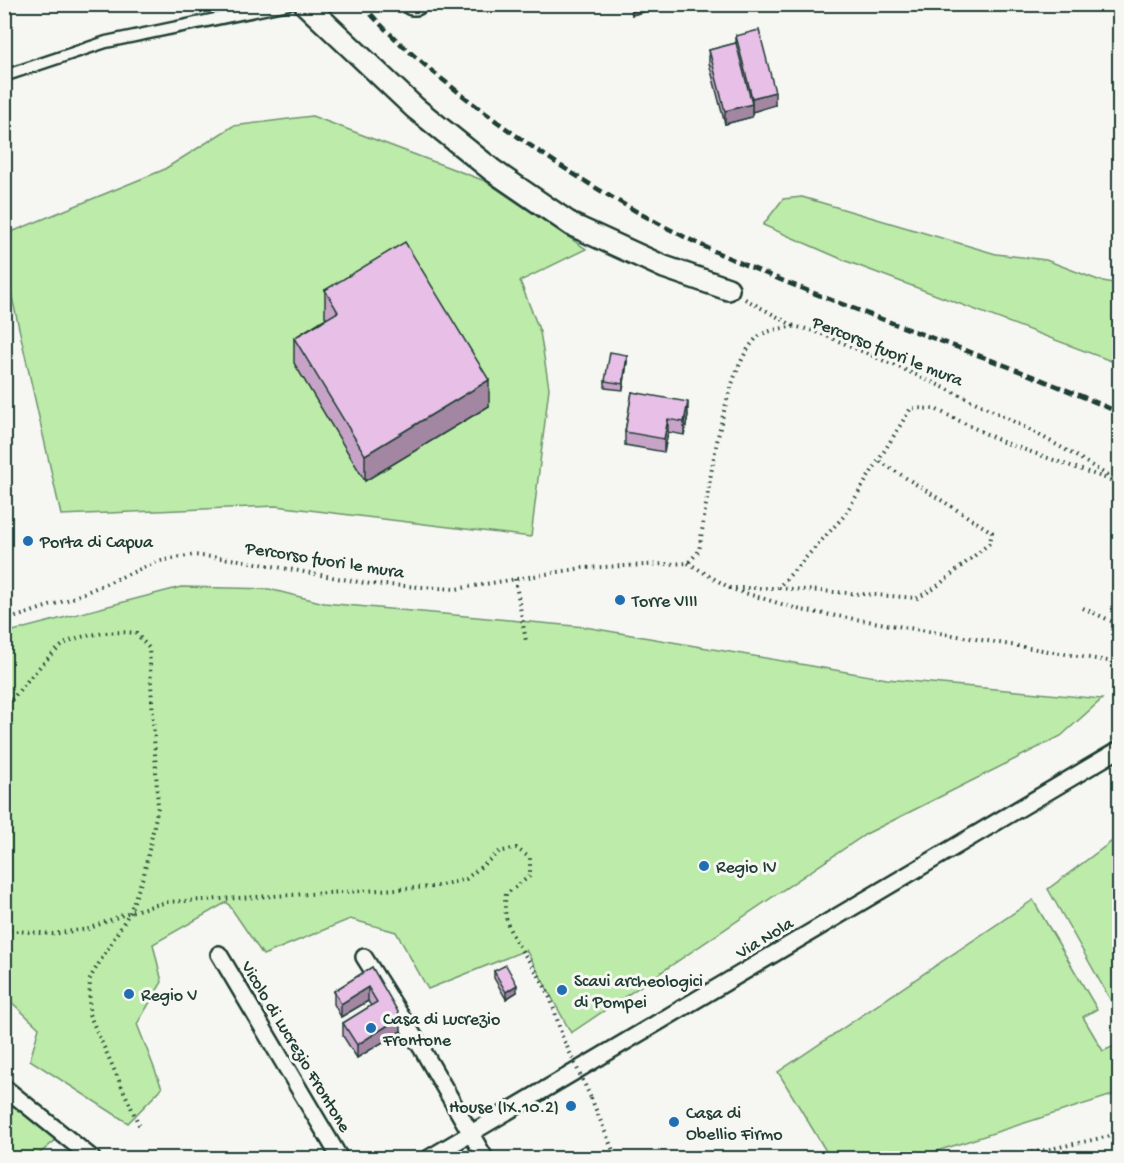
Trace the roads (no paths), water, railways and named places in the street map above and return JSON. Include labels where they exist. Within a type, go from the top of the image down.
[{"type":"street","points":[[306,4],[415,108],[492,170],[572,225],[664,267],[728,290]]},
{"type":"street","name":"Via Nola","points":[[429,1158],[1119,749]]},
{"type":"street","name":"Vicolo di Lucrezio Frontone","points":[[219,954],[340,1158]]},
{"type":"street","points":[[364,957],[422,1048],[485,1158]]},
{"type":"street","points":[[4,1087],[92,1158]]},
{"type":"lane","points":[[4,76],[106,42],[288,4]]},
{"type":"railway","points":[[362,4],[403,46],[480,109],[565,169],[654,221],[766,274],[1070,391],[1120,413]]},
{"type":"place","name":"Porta di Capua","points":[[28,541]]},
{"type":"place","name":"Torre VIII","points":[[620,600]]},
{"type":"place","name":"Regio IV","points":[[704,866]]},
{"type":"place","name":"Scavi archeologici di Pompei","points":[[562,990]]},
{"type":"place","name":"Regio V","points":[[129,994]]},
{"type":"place","name":"Casa di Lucrezio Frontone","points":[[371,1028]]},
{"type":"place","name":"House (IX.10.2)","points":[[571,1106]]},
{"type":"place","name":"Casa di Obellio Firmo","points":[[674,1122]]}]
